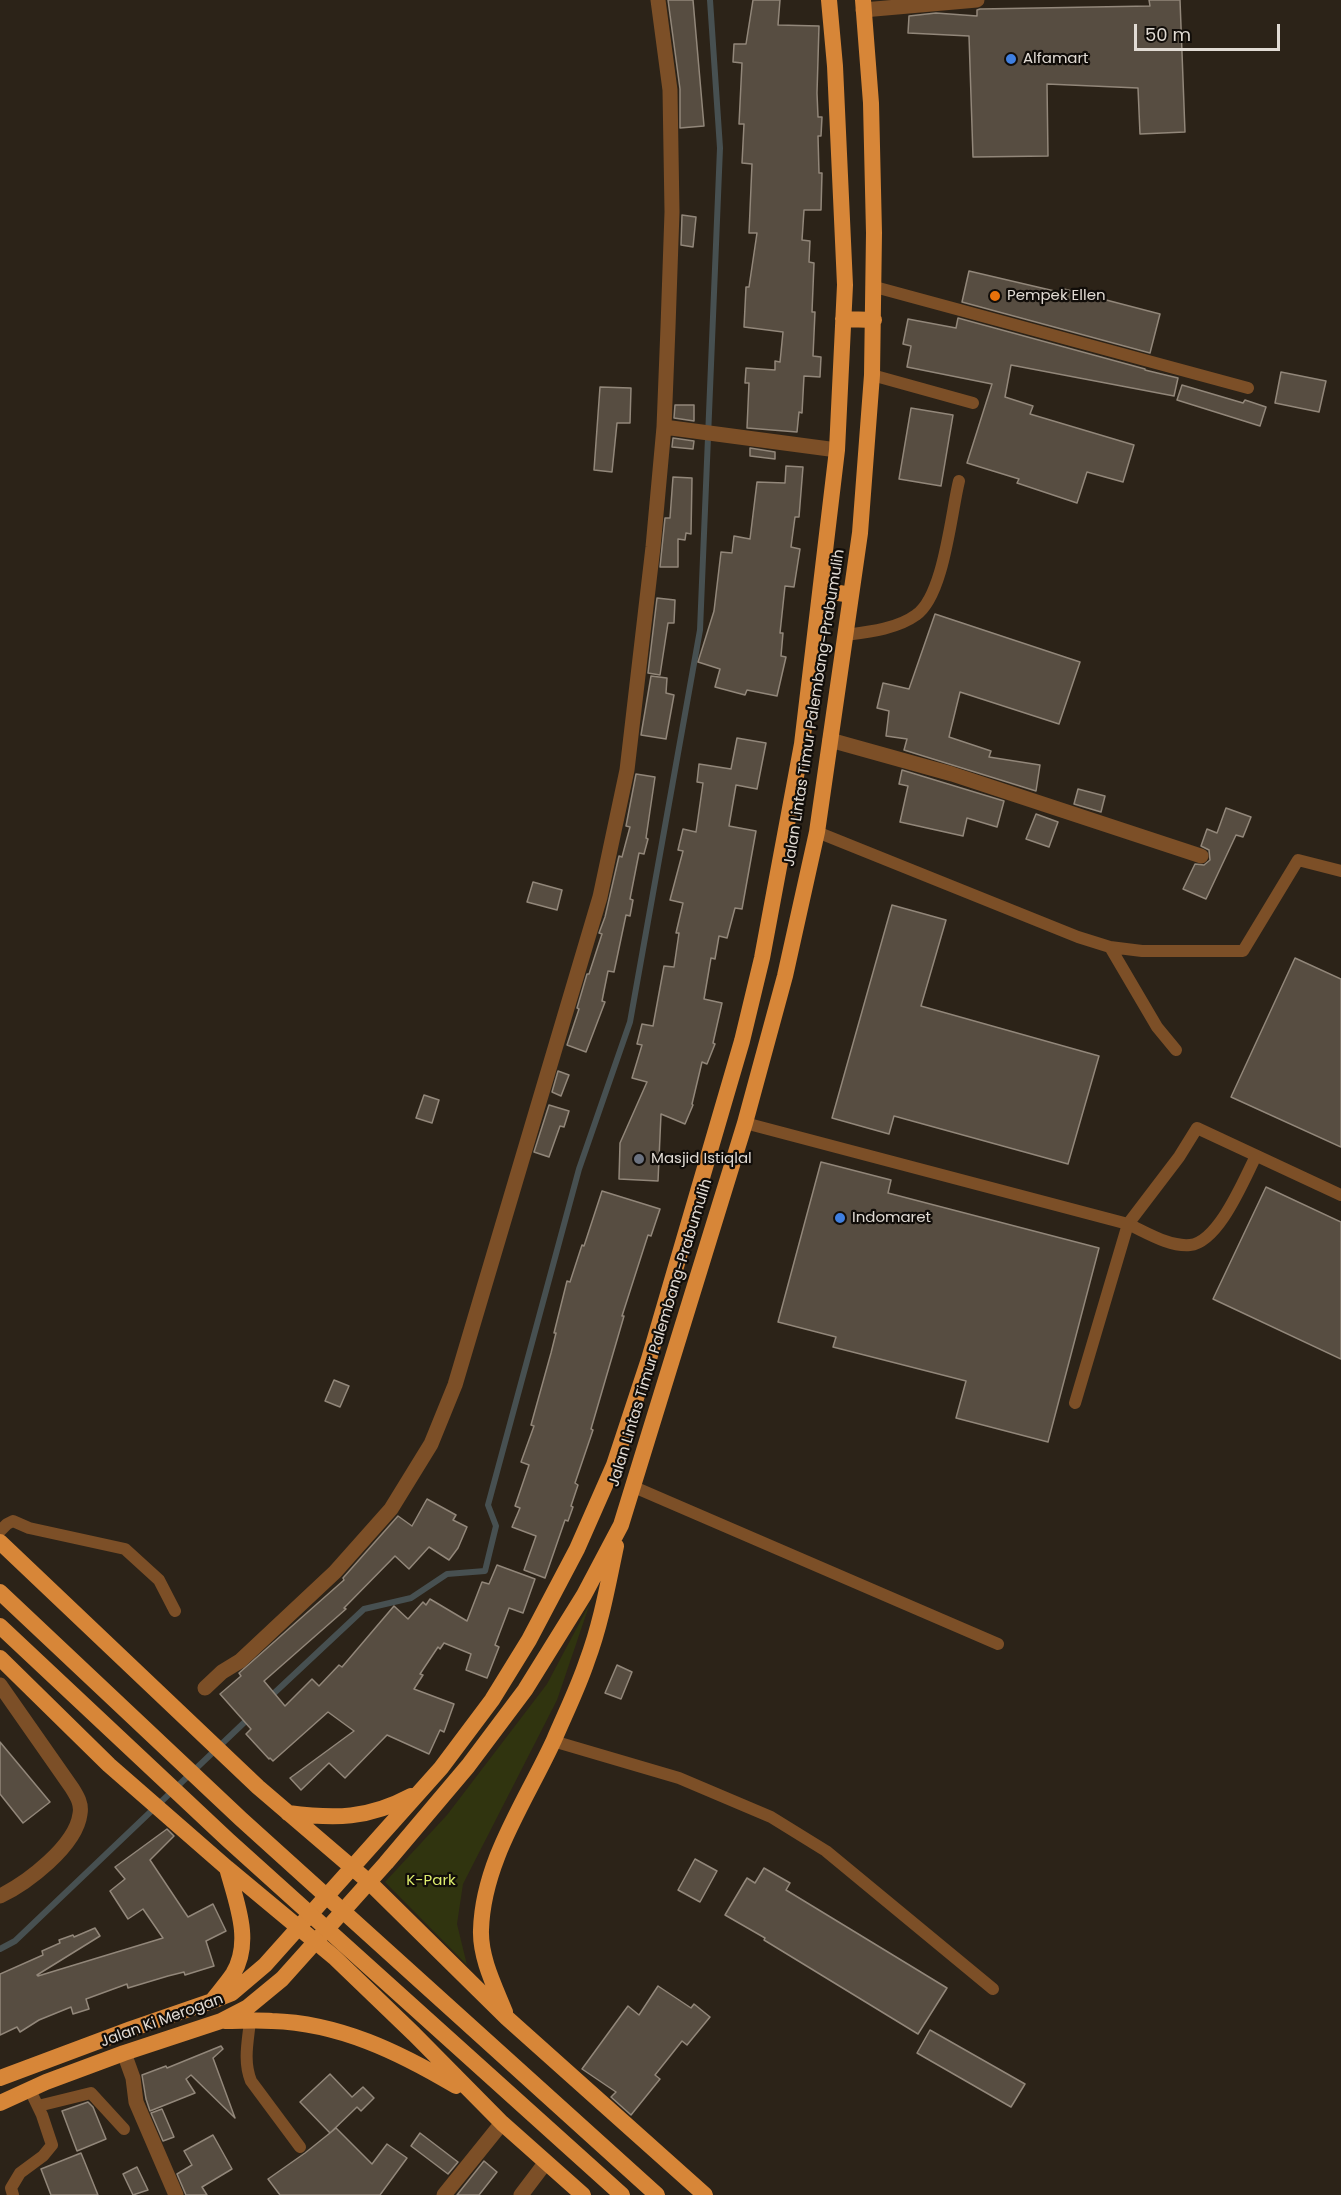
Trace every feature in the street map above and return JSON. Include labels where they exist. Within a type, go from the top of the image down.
[{"type":"highway","name":"Jalan Lintas Timur Palembang-Prabumulih","points":[[299,1927],[441,1768],[492,1700],[529,1640],[577,1549],[614,1465],[666,1302],[742,1041],[762,958],[802,744],[837,450],[844,274],[830,0]]},
{"type":"highway","name":"Jalan Lintas Timur Palembang-Prabumulih","points":[[316,1942],[468,1766],[525,1690],[584,1595],[621,1525],[745,1123],[785,976],[817,832],[860,533],[872,375],[875,287],[871,103],[863,5]]},
{"type":"highway","points":[[843,319],[874,320]]},
{"type":"highway","points":[[821,590],[851,595]]},
{"type":"highway","points":[[507,2018],[483,1952],[480,1933],[482,1909],[489,1879],[502,1846],[553,1741],[588,1660],[603,1607],[621,1525]]},
{"type":"highway","points":[[0,1542],[287,1813],[369,1882],[507,2018],[705,2195]]},
{"type":"highway","points":[[0,1592],[241,1819],[657,2195]]},
{"type":"highway","points":[[0,1626],[228,1840],[622,2195]]},
{"type":"highway","points":[[0,1658],[109,1765],[316,1942],[414,2034],[502,2123],[583,2195]]},
{"type":"highway","points":[[287,1813],[348,1817],[393,1806],[420,1791]]},
{"type":"highway","points":[[212,2001],[234,1972],[243,1936],[227,1868]]},
{"type":"highway","name":"Jalan Ki Merogan","points":[[0,2078],[232,1993],[249,1980],[299,1927]]},
{"type":"highway","name":"Jalan Ki Merogan","points":[[0,2103],[124,2053],[221,2021],[248,2007],[264,1995],[316,1942]]},
{"type":"highway","points":[[221,2021],[272,2021],[334,2030],[366,2040],[409,2059],[475,2097]]},
{"type":"street","points":[[205,1688],[222,1672],[240,1661],[335,1572],[391,1509],[431,1444],[455,1385],[600,897],[627,770],[653,547],[664,427],[672,201],[670,90],[658,0]]},
{"type":"street","points":[[863,5],[977,0]]},
{"type":"street","points":[[664,427],[837,450]]},
{"type":"street","points":[[830,740],[952,774],[1201,856]]},
{"type":"street","points":[[0,1685],[72,1788],[79,1801],[81,1813],[77,1826],[65,1845],[33,1876],[0,1896]]},
{"type":"street","points":[[124,2053],[133,2078],[136,2102],[176,2195]]},
{"type":"street","points":[[444,2195],[502,2123]]},
{"type":"street","points":[[520,2195],[546,2162]]},
{"type":"lane","points":[[875,287],[1248,388]]},
{"type":"lane","points":[[872,375],[973,403]]},
{"type":"lane","points":[[845,635],[902,622],[917,615],[926,605],[938,580],[959,481]]},
{"type":"lane","points":[[817,832],[1078,937],[1110,947],[1142,951],[1243,951],[1298,860],[1341,871]]},
{"type":"lane","points":[[1110,947],[1157,1028],[1176,1050]]},
{"type":"lane","points":[[745,1123],[1128,1224],[1172,1243],[1191,1245],[1205,1239],[1226,1214],[1256,1156]]},
{"type":"lane","points":[[1075,1403],[1128,1224],[1179,1157],[1197,1128],[1341,1195]]},
{"type":"lane","points":[[634,1487],[998,1644]]},
{"type":"lane","points":[[0,1531],[13,1521],[29,1528],[125,1549],[159,1580],[174,1611]]},
{"type":"lane","points":[[553,1741],[680,1778],[771,1817],[825,1851],[993,1989]]},
{"type":"lane","points":[[250,2021],[246,2054],[247,2071],[251,2080],[300,2147]]},
{"type":"lane","points":[[13,2195],[11,2188],[20,2172],[43,2156],[52,2145],[30,2090]]},
{"type":"lane","points":[[38,2106],[91,2093],[124,2129]]},
{"type":"green space","name":"K-Park","points":[[590,1603],[557,1700],[463,1884],[457,1924],[467,1965],[385,1882],[447,1815],[547,1684]]},
{"type":"building","points":[[668,0],[693,0],[704,126],[680,128],[680,89]]},
{"type":"building","points":[[753,0],[780,0],[778,25],[819,26],[817,93],[818,117],[822,117],[821,136],[818,136],[819,173],[822,173],[821,210],[804,210],[802,240],[810,241],[809,262],[814,263],[813,356],[821,357],[820,377],[804,376],[802,413],[799,412],[797,432],[747,428],[749,383],[745,383],[746,368],[775,370],[775,361],[780,362],[783,332],[744,327],[746,287],[749,287],[757,233],[749,233],[752,164],[742,163],[744,124],[739,124],[742,63],[733,62],[734,44],[746,44]]},
{"type":"building","points":[[1149,0],[1180,0],[1185,132],[1140,134],[1138,88],[1047,84],[1048,156],[973,157],[969,36],[908,33],[909,16],[936,13],[977,16],[977,10],[980,9],[1150,6]]},
{"type":"building","points":[[682,215],[696,217],[693,247],[681,245]]},
{"type":"building","points":[[969,271],[1063,293],[1064,289],[1160,314],[1150,353],[962,302]]},
{"type":"building","points":[[958,318],[1178,378],[1174,396],[1011,365],[1005,397],[1033,406],[1030,414],[1134,445],[1123,482],[1087,472],[1077,503],[1017,483],[1019,479],[967,463],[992,384],[907,367],[911,346],[903,344],[908,319],[956,328]]},
{"type":"building","points":[[1281,372],[1326,381],[1319,412],[1275,403]]},
{"type":"building","points":[[1182,385],[1243,403],[1245,400],[1266,407],[1260,426],[1177,400]]},
{"type":"building","points":[[600,387],[631,388],[630,423],[617,423],[612,472],[594,470]]},
{"type":"building","points":[[675,405],[694,405],[694,421],[674,418]]},
{"type":"building","points":[[911,408],[953,415],[941,486],[899,479]]},
{"type":"building","points":[[673,438],[694,441],[693,449],[672,447]]},
{"type":"building","points":[[750,448],[775,452],[775,459],[750,456]]},
{"type":"building","points":[[786,466],[803,467],[799,517],[795,517],[791,547],[800,549],[794,587],[785,586],[780,633],[783,633],[781,656],[786,657],[777,696],[747,690],[745,695],[715,687],[720,669],[698,662],[714,611],[721,552],[732,553],[734,536],[750,539],[757,482],[785,483]]},
{"type":"building","points":[[673,477],[692,478],[691,534],[686,533],[685,540],[678,539],[678,567],[660,567],[665,518],[670,518]]},
{"type":"building","points":[[657,598],[675,600],[674,623],[668,623],[660,675],[648,673]]},
{"type":"building","points":[[935,614],[1080,662],[1059,724],[960,692],[949,737],[991,751],[989,757],[1040,765],[1036,791],[904,750],[907,739],[886,736],[889,711],[877,708],[883,683],[909,689]]},
{"type":"building","points":[[651,676],[667,678],[666,693],[674,695],[666,739],[641,735]]},
{"type":"building","points":[[737,738],[766,743],[757,789],[736,785],[729,826],[756,831],[742,909],[735,908],[727,938],[719,936],[715,959],[711,958],[704,999],[722,1003],[713,1043],[715,1044],[707,1064],[702,1062],[693,1105],[685,1124],[661,1114],[658,1181],[619,1179],[620,1143],[647,1082],[632,1078],[642,1045],[637,1044],[642,1024],[653,1026],[664,966],[674,967],[679,933],[676,933],[683,903],[670,900],[683,851],[678,850],[683,829],[696,832],[703,783],[697,782],[699,764],[731,769]]},
{"type":"building","points":[[902,770],[1004,801],[997,827],[967,818],[963,836],[900,822],[908,786],[899,784]]},
{"type":"building","points":[[636,774],[655,777],[646,838],[648,839],[644,854],[639,853],[630,899],[633,900],[630,916],[626,915],[614,972],[608,971],[602,1001],[605,1002],[586,1052],[567,1045],[587,974],[589,974],[602,934],[599,933],[619,856],[622,857],[630,827],[626,826]]},
{"type":"building","points":[[1078,789],[1105,796],[1101,812],[1074,804]]},
{"type":"building","points":[[1226,808],[1251,817],[1243,837],[1236,835],[1206,899],[1183,889],[1195,864],[1204,865],[1210,860],[1209,850],[1201,846],[1207,829],[1217,833]]},
{"type":"building","points":[[1036,814],[1058,822],[1049,847],[1026,839]]},
{"type":"building","points":[[533,882],[562,890],[557,910],[527,902]]},
{"type":"building","points":[[892,905],[946,920],[921,1006],[1099,1056],[1068,1164],[894,1116],[889,1134],[832,1118]]},
{"type":"building","points":[[1295,958],[1341,979],[1341,1147],[1231,1097]]},
{"type":"building","points":[[558,1071],[569,1075],[561,1096],[552,1092]]},
{"type":"building","points":[[424,1095],[439,1100],[432,1123],[416,1118]]},
{"type":"building","points":[[549,1105],[569,1111],[564,1127],[560,1126],[549,1157],[534,1152]]},
{"type":"building","points":[[821,1162],[891,1180],[888,1193],[1099,1248],[1048,1442],[956,1418],[966,1381],[833,1347],[836,1337],[778,1322]]},
{"type":"building","points":[[1266,1187],[1341,1222],[1341,1359],[1213,1299]]},
{"type":"building","points":[[602,1191],[660,1209],[651,1236],[648,1235],[622,1316],[624,1316],[591,1429],[593,1430],[575,1483],[578,1485],[571,1506],[573,1507],[568,1521],[565,1520],[545,1578],[524,1570],[536,1536],[512,1527],[520,1508],[515,1506],[529,1465],[521,1462],[534,1426],[531,1425],[556,1333],[554,1333],[567,1281],[570,1282],[582,1245],[584,1246]]},
{"type":"building","points":[[334,1380],[349,1386],[340,1407],[325,1401]]},
{"type":"building","points":[[427,1499],[456,1515],[453,1520],[467,1527],[458,1548],[449,1560],[429,1547],[409,1569],[395,1556],[344,1608],[346,1609],[264,1681],[285,1706],[312,1679],[319,1686],[339,1665],[342,1667],[394,1606],[408,1619],[423,1602],[426,1605],[430,1599],[467,1621],[482,1582],[489,1584],[497,1565],[535,1579],[523,1613],[509,1608],[495,1645],[499,1647],[487,1678],[466,1670],[471,1654],[444,1643],[440,1649],[438,1647],[420,1674],[423,1675],[414,1689],[454,1704],[444,1732],[440,1730],[429,1754],[387,1735],[345,1778],[329,1763],[301,1790],[290,1778],[354,1731],[328,1712],[273,1761],[246,1734],[251,1729],[220,1694],[241,1676],[239,1673],[344,1580],[343,1578],[398,1516],[412,1526]]},
{"type":"building","points":[[617,1665],[632,1672],[621,1699],[605,1693]]},
{"type":"building","points":[[0,1742],[50,1802],[23,1823],[0,1794]]},
{"type":"building","points":[[167,1829],[174,1836],[150,1860],[188,1917],[213,1904],[226,1931],[206,1941],[214,1966],[128,1988],[127,1984],[86,1999],[89,2009],[73,2014],[71,2007],[39,2020],[20,2032],[17,2027],[0,2035],[0,1974],[43,1955],[42,1951],[60,1943],[59,1940],[73,1935],[74,1937],[95,1928],[100,1936],[37,1975],[163,1938],[143,1909],[128,1919],[110,1891],[125,1879],[115,1867]]},
{"type":"building","points":[[695,1859],[717,1871],[700,1902],[678,1890]]},
{"type":"building","points":[[764,1868],[790,1883],[786,1890],[947,1988],[918,2034],[725,1915],[747,1878],[755,1883]]},
{"type":"building","points":[[658,1986],[691,2008],[694,2004],[710,2017],[687,2045],[682,2041],[655,2075],[660,2079],[631,2115],[611,2097],[616,2092],[582,2069],[628,2006],[639,2015]]},
{"type":"building","points":[[930,2030],[1025,2084],[1011,2107],[917,2053]]},
{"type":"building","points":[[221,2046],[223,2049],[213,2058],[235,2118],[191,2075],[186,2079],[195,2093],[150,2111],[142,2075],[166,2066],[167,2068]]},
{"type":"building","points":[[330,2074],[352,2097],[363,2087],[374,2098],[361,2111],[357,2107],[330,2133],[300,2102]]},
{"type":"building","points":[[88,2102],[93,2107],[106,2139],[77,2151],[62,2111]]},
{"type":"building","points":[[162,2109],[174,2137],[163,2141],[151,2113]]},
{"type":"building","points":[[336,2128],[372,2164],[387,2144],[407,2158],[380,2195],[280,2195],[268,2179]]},
{"type":"building","points":[[420,2133],[458,2162],[448,2174],[411,2146]]},
{"type":"building","points":[[213,2135],[232,2169],[202,2187],[207,2195],[186,2195],[177,2174],[192,2165],[184,2151]]},
{"type":"building","points":[[81,2153],[98,2195],[51,2195],[41,2169]]},
{"type":"building","points":[[484,2161],[497,2172],[479,2195],[457,2195]]},
{"type":"building","points":[[137,2167],[148,2190],[133,2195],[123,2174]]},
{"type":"waterway","points":[[270,1697],[364,1609],[411,1598],[447,1574],[485,1571],[496,1526],[488,1505],[579,1169],[630,1022],[700,630],[720,148],[710,0]]},
{"type":"waterway","points":[[0,1949],[15,1941],[250,1717]]},
{"type":"place","name":"Alfamart","points":[[1011,59]]},
{"type":"place","name":"Pempek Ellen","points":[[995,296]]},
{"type":"place","name":"Masjid Istiqlal","points":[[639,1159]]},
{"type":"place","name":"Indomaret","points":[[840,1218]]}]
